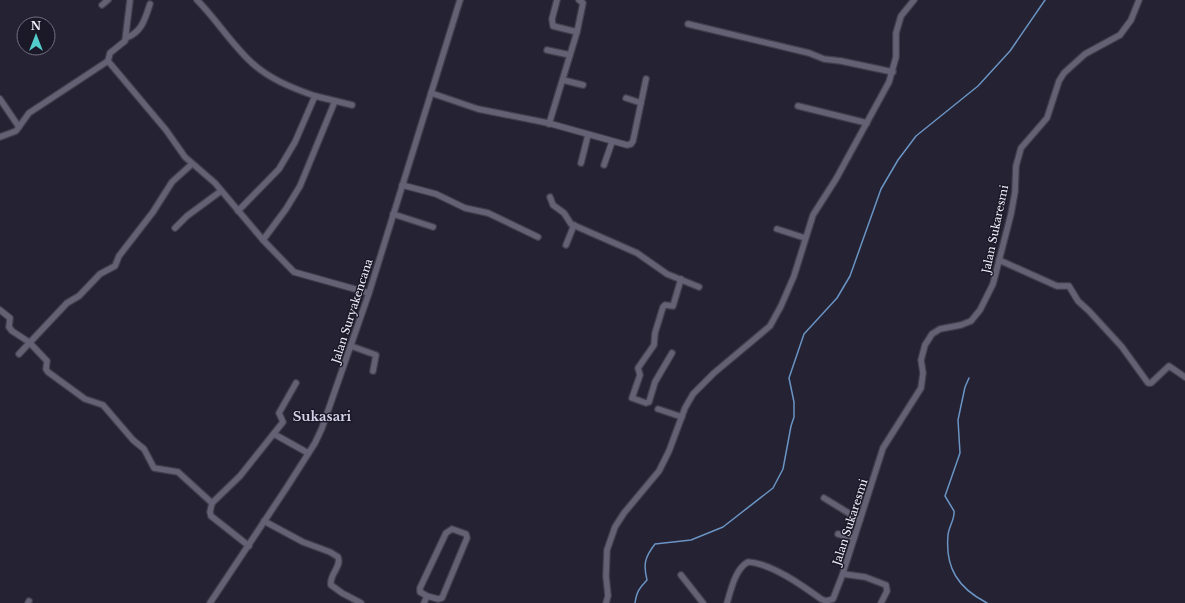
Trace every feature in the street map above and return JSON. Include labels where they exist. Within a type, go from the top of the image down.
[{"type":"street","points":[[102,5],[108,0]]},
{"type":"street","points":[[0,137],[15,131],[32,111],[108,61],[110,53],[123,44],[126,38],[130,0]]},
{"type":"street","points":[[197,0],[250,61],[263,71],[294,88],[315,96],[352,105]]},
{"type":"street","name":"Jalan Suryakencana","points":[[210,603],[308,453],[322,428],[370,293],[393,214],[460,0]]},
{"type":"street","points":[[557,0],[552,19],[553,26],[576,32]]},
{"type":"street","points":[[549,124],[576,32],[583,3],[579,0]]},
{"type":"street","points":[[606,603],[608,596],[606,576],[607,550],[612,534],[624,513],[659,471],[669,451],[689,400],[698,388],[770,326],[788,291],[813,215],[836,179],[886,90],[893,72],[896,57],[896,33],[901,16],[914,0]]},
{"type":"street","name":"Jalan Sukaresmi","points":[[727,603],[734,580],[740,570],[748,562],[781,573],[793,579],[821,599],[830,602],[838,590],[883,448],[921,388],[923,373],[921,360],[929,337],[940,329],[961,325],[971,321],[980,310],[993,284],[1011,214],[1016,166],[1022,148],[1047,118],[1059,81],[1064,73],[1085,54],[1120,35],[1132,20],[1139,0]]},
{"type":"street","points":[[126,38],[132,36],[142,25],[150,4]]},
{"type":"street","points":[[688,24],[809,53],[824,59],[893,72]]},
{"type":"street","points":[[548,50],[570,55]]},
{"type":"street","points":[[108,61],[192,164],[210,178],[263,240],[296,274],[370,293]]},
{"type":"street","points":[[430,94],[478,109],[549,124],[623,145],[631,144],[646,79]]},
{"type":"street","points":[[563,80],[583,86]]},
{"type":"street","points":[[238,211],[279,169],[295,142],[315,96]]},
{"type":"street","points":[[626,98],[641,103]]},
{"type":"street","points":[[0,99],[19,127]]},
{"type":"street","points":[[263,240],[286,209],[300,186],[335,101]]},
{"type":"street","points":[[798,106],[867,123]]},
{"type":"street","points":[[581,163],[588,135]]},
{"type":"street","points":[[604,165],[612,142]]},
{"type":"street","points":[[19,354],[68,303],[79,296],[100,274],[115,266],[119,256],[153,212],[172,182],[192,164]]},
{"type":"street","points":[[402,185],[436,194],[465,208],[488,213],[538,237]]},
{"type":"street","points":[[175,228],[186,216],[221,191]]},
{"type":"street","points":[[550,197],[553,205],[557,210],[564,213],[570,223],[637,253],[667,274],[699,287]]},
{"type":"street","points":[[393,214],[433,227]]},
{"type":"street","points":[[566,245],[574,225]]},
{"type":"street","points":[[777,229],[805,238]]},
{"type":"street","points":[[999,260],[1057,286],[1069,286],[1078,301],[1089,310],[1097,321],[1122,347],[1148,383],[1151,383],[1169,366],[1185,377]]},
{"type":"street","points":[[672,353],[655,382],[649,402],[632,398],[640,376],[638,368],[654,345],[655,333],[663,307],[665,305],[673,306],[681,279]]},
{"type":"street","points":[[0,310],[10,318],[9,327],[12,331],[29,342],[48,361],[48,372],[85,399],[103,405],[133,440],[144,449],[154,468],[178,472],[212,503]]},
{"type":"street","points":[[351,346],[376,356],[373,371]]},
{"type":"street","points":[[248,546],[211,516],[210,512],[212,503],[240,476],[283,422],[279,414],[296,383]]},
{"type":"street","points":[[658,409],[682,417]]},
{"type":"street","points":[[274,434],[308,453]]},
{"type":"street","points":[[824,498],[860,520]]},
{"type":"street","points":[[264,521],[303,542],[330,552],[338,557],[339,562],[331,579],[331,584],[342,593],[361,603]]},
{"type":"street","points":[[452,529],[466,534],[467,538],[442,598],[438,599],[427,596],[420,592],[420,588],[446,533],[452,529]]},
{"type":"street","points":[[838,534],[854,538]]},
{"type":"street","points":[[843,574],[865,577],[886,586],[887,591],[881,603]]},
{"type":"street","points":[[681,575],[702,599],[703,603]]},
{"type":"street","points":[[424,603],[427,596]]},
{"type":"waterway","points":[[635,603],[639,590],[647,580],[645,565],[647,557],[655,544],[691,540],[723,527],[773,488],[783,469],[794,417],[794,402],[789,378],[804,334],[837,298],[850,276],[881,189],[898,160],[916,136],[978,86],[1010,51],[1045,0]]},
{"type":"waterway","points":[[969,378],[965,387],[958,420],[960,453],[945,496],[954,511],[954,517],[948,535],[948,547],[951,567],[961,584],[968,591],[987,603]]},
{"type":"district","name":"Sukasari","points":[[322,416]]}]
